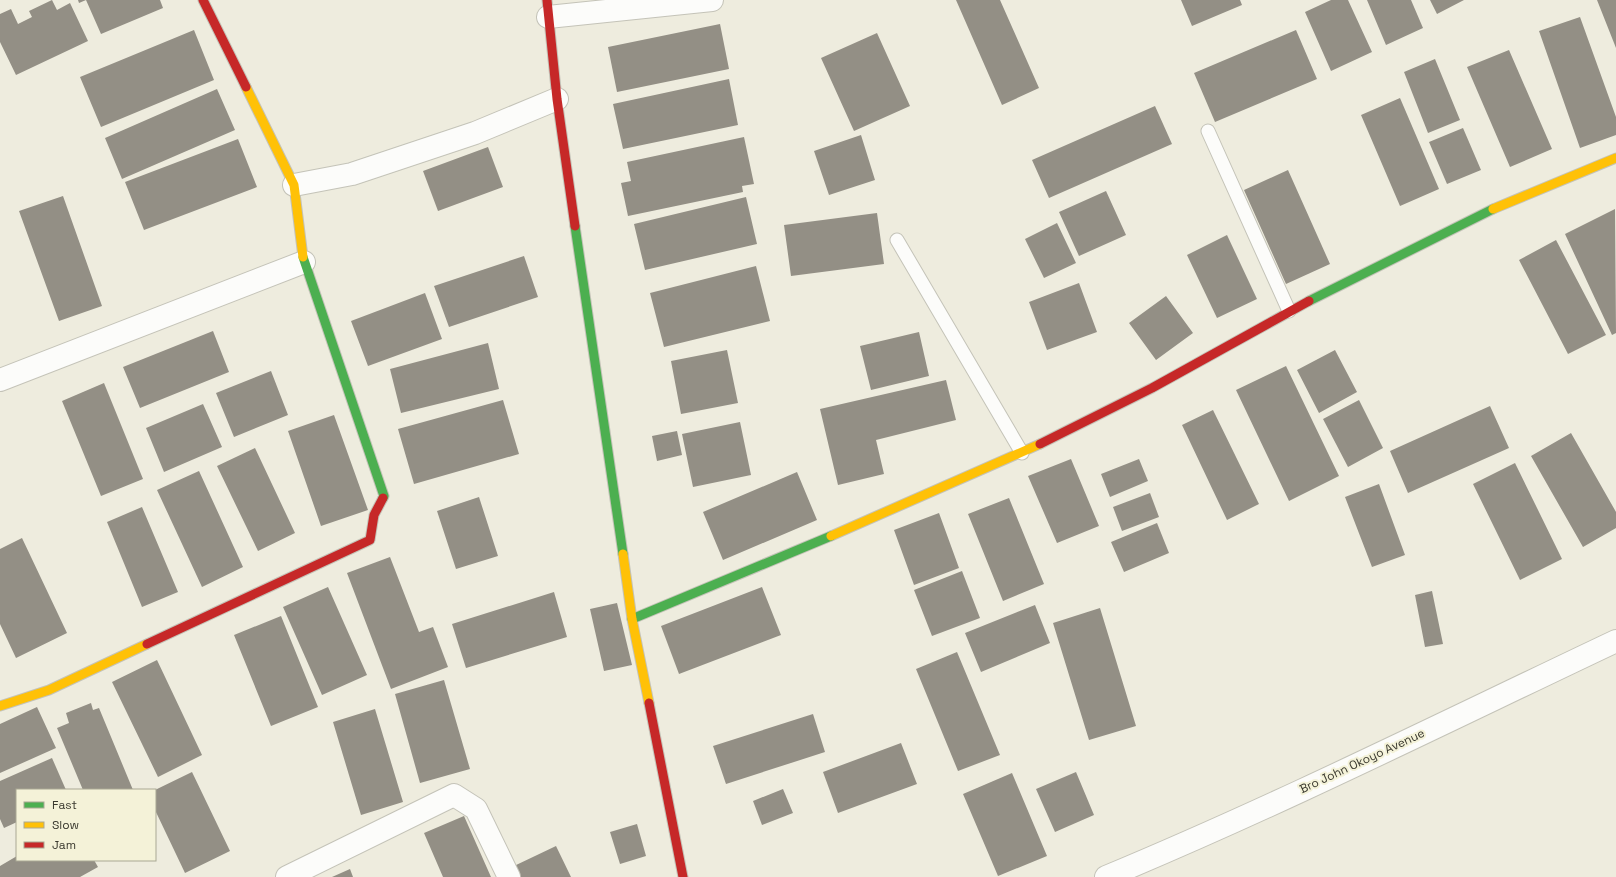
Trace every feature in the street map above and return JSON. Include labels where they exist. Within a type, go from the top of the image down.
[{"type":"street","points":[[0,706],[49,690],[370,540],[374,515],[384,496],[304,262],[294,185],[203,0]]},
{"type":"street","points":[[683,877],[632,619],[557,99],[547,8],[712,0]]},
{"type":"street","points":[[294,185],[352,174],[474,133],[557,99]]},
{"type":"street","points":[[632,619],[814,543],[1053,439],[1152,388],[1289,311],[1484,212],[1616,158]]},
{"type":"street","points":[[0,380],[304,262]]},
{"type":"street","name":"Bro John Okoyo Avenue","points":[[1106,877],[1172,849],[1322,781],[1616,641]]},
{"type":"street","points":[[287,877],[454,795],[476,810],[509,877]]},
{"type":"lane","points":[[1208,131],[1289,311]]},
{"type":"lane","points":[[897,240],[1022,453]]},
{"type":"building","points":[[52,0],[57,10],[70,3],[88,41],[16,75],[0,42],[0,14],[11,9],[18,24],[32,17],[29,11]]},
{"type":"building","points":[[78,0],[86,0],[79,3]]},
{"type":"building","points":[[86,0],[160,0],[163,8],[101,34]]},
{"type":"building","points":[[956,0],[1000,0],[1039,88],[1002,105]]},
{"type":"building","points":[[1181,0],[1240,0],[1242,5],[1192,26]]},
{"type":"building","points":[[1331,0],[1348,0],[1372,52],[1331,71],[1305,12]]},
{"type":"building","points":[[1367,0],[1411,0],[1423,28],[1386,45]]},
{"type":"building","points":[[1430,0],[1464,0],[1437,14]]},
{"type":"building","points":[[1597,0],[1616,0],[1616,48]]},
{"type":"building","points":[[1580,17],[1616,117],[1616,135],[1580,148],[1539,31]]},
{"type":"building","points":[[720,24],[729,69],[617,92],[608,47]]},
{"type":"building","points":[[194,30],[214,80],[101,127],[80,77]]},
{"type":"building","points":[[1296,30],[1317,79],[1215,122],[1194,73]]},
{"type":"building","points":[[877,33],[910,106],[854,131],[821,58]]},
{"type":"building","points":[[1509,50],[1552,149],[1510,167],[1467,67]]},
{"type":"building","points":[[1435,59],[1460,120],[1428,133],[1404,72]]},
{"type":"building","points":[[729,79],[738,125],[623,149],[613,104]]},
{"type":"building","points":[[217,89],[235,130],[122,179],[105,138]]},
{"type":"building","points":[[1400,98],[1439,189],[1400,206],[1361,115]]},
{"type":"building","points":[[1155,106],[1172,144],[1049,198],[1032,160]]},
{"type":"building","points":[[1463,128],[1481,170],[1447,184],[1429,142]]},
{"type":"building","points":[[861,135],[875,180],[829,195],[814,151]]},
{"type":"building","points":[[744,137],[754,184],[742,186],[743,192],[628,216],[621,183],[631,181],[627,162]]},
{"type":"building","points":[[238,139],[257,187],[144,230],[125,182]]},
{"type":"building","points":[[488,147],[503,187],[438,211],[423,171]]},
{"type":"building","points":[[1288,170],[1330,264],[1286,284],[1244,190]]},
{"type":"building","points":[[1106,191],[1126,235],[1079,256],[1059,212]]},
{"type":"building","points":[[63,196],[102,306],[59,321],[19,211]]},
{"type":"building","points":[[746,197],[757,244],[645,270],[634,224]]},
{"type":"building","points":[[1615,209],[1616,333],[1612,335],[1565,234]]},
{"type":"building","points":[[877,213],[884,264],[791,276],[784,225]]},
{"type":"building","points":[[1057,223],[1076,263],[1044,278],[1025,239]]},
{"type":"building","points":[[1227,235],[1257,299],[1217,318],[1187,255]]},
{"type":"building","points":[[1556,240],[1606,335],[1568,354],[1519,260]]},
{"type":"building","points":[[524,256],[538,297],[449,327],[434,286]]},
{"type":"building","points":[[756,266],[770,321],[664,347],[650,293]]},
{"type":"building","points":[[1079,283],[1097,332],[1047,350],[1029,302]]},
{"type":"building","points":[[425,293],[442,339],[368,366],[351,321]]},
{"type":"building","points":[[1166,296],[1193,333],[1156,360],[1129,323]]},
{"type":"building","points":[[213,331],[229,372],[140,408],[123,367]]},
{"type":"building","points":[[919,332],[929,376],[871,390],[860,346]]},
{"type":"building","points":[[488,343],[499,389],[401,413],[390,369]]},
{"type":"building","points":[[727,350],[738,403],[681,414],[671,361]]},
{"type":"building","points":[[1335,350],[1357,392],[1319,413],[1297,370]]},
{"type":"building","points":[[1286,366],[1339,476],[1289,501],[1236,390]]},
{"type":"building","points":[[271,371],[288,415],[234,437],[216,393]]},
{"type":"building","points":[[946,380],[956,420],[876,440],[884,474],[838,485],[820,409]]},
{"type":"building","points":[[104,383],[143,479],[101,496],[62,401]]},
{"type":"building","points":[[503,400],[519,454],[414,484],[398,429]]},
{"type":"building","points":[[1359,400],[1383,448],[1348,467],[1323,419]]},
{"type":"building","points":[[203,404],[222,447],[164,472],[146,428]]},
{"type":"building","points":[[1490,406],[1509,448],[1408,493],[1390,451]]},
{"type":"building","points":[[1213,410],[1259,504],[1227,520],[1182,425]]},
{"type":"building","points":[[334,415],[368,510],[321,526],[288,431]]},
{"type":"building","points":[[740,422],[751,475],[693,487],[682,434]]},
{"type":"building","points":[[677,431],[682,455],[657,461],[652,436]]},
{"type":"building","points":[[1571,433],[1616,512],[1616,528],[1583,547],[1531,456]]},
{"type":"building","points":[[255,448],[295,533],[258,551],[217,466]]},
{"type":"building","points":[[1071,459],[1099,526],[1057,543],[1028,476]]},
{"type":"building","points":[[1139,459],[1148,481],[1110,497],[1101,474]]},
{"type":"building","points":[[1515,463],[1562,559],[1520,580],[1473,484]]},
{"type":"building","points":[[199,471],[243,567],[202,587],[157,490]]},
{"type":"building","points":[[797,472],[817,520],[723,560],[703,512]]},
{"type":"building","points":[[1379,484],[1405,555],[1372,567],[1345,497]]},
{"type":"building","points":[[1150,493],[1159,517],[1122,531],[1113,507]]},
{"type":"building","points":[[479,497],[498,556],[456,569],[437,511]]},
{"type":"building","points":[[1009,498],[1044,584],[1003,601],[968,514]]},
{"type":"building","points":[[142,507],[178,592],[142,607],[107,522]]},
{"type":"building","points":[[939,513],[959,568],[914,585],[894,530]]},
{"type":"building","points":[[1157,523],[1169,553],[1124,572],[1111,542]]},
{"type":"building","points":[[22,538],[67,633],[16,658],[0,624],[0,549]]},
{"type":"building","points":[[390,557],[419,632],[433,627],[448,667],[391,689],[347,573]]},
{"type":"building","points":[[962,571],[980,618],[932,636],[914,590]]},
{"type":"building","points":[[328,587],[367,675],[322,695],[283,607]]},
{"type":"building","points":[[762,587],[781,635],[679,674],[661,626]]},
{"type":"building","points":[[1432,591],[1443,644],[1425,647],[1415,595]]},
{"type":"building","points":[[554,592],[567,637],[466,668],[452,624]]},
{"type":"building","points":[[617,603],[632,665],[604,671],[590,609]]},
{"type":"building","points":[[1035,605],[1050,643],[981,672],[965,633]]},
{"type":"building","points":[[1100,608],[1136,726],[1089,740],[1053,623]]},
{"type":"building","points":[[281,616],[318,707],[271,726],[234,635]]},
{"type":"building","points":[[957,652],[1000,755],[958,771],[916,669]]},
{"type":"building","points":[[157,660],[202,755],[158,777],[112,682]]},
{"type":"building","points":[[444,680],[470,769],[420,783],[395,694]]},
{"type":"building","points":[[91,703],[93,710],[99,708],[133,789],[83,789],[57,728],[69,723],[66,713]]},
{"type":"building","points":[[37,707],[56,748],[0,773],[0,724]]},
{"type":"building","points":[[375,709],[403,802],[361,815],[333,722]]},
{"type":"building","points":[[813,714],[825,752],[726,784],[713,746]]},
{"type":"building","points":[[901,743],[917,784],[838,813],[823,772]]},
{"type":"building","points":[[52,758],[66,789],[16,789],[16,822],[4,828],[0,819],[0,781]]},
{"type":"building","points":[[192,772],[230,851],[185,873],[156,812],[156,790]]},
{"type":"building","points":[[1076,772],[1094,815],[1055,832],[1036,789]]},
{"type":"building","points":[[1012,773],[1047,856],[998,876],[963,794]]},
{"type":"building","points":[[783,789],[793,813],[762,825],[753,801]]},
{"type":"building","points":[[464,816],[491,877],[443,877],[424,833]]},
{"type":"building","points":[[637,824],[646,856],[620,864],[610,832]]},
{"type":"building","points":[[556,846],[571,877],[520,877],[514,866]]},
{"type":"building","points":[[16,857],[16,861],[95,861],[98,867],[80,877],[0,877],[0,866]]},
{"type":"building","points":[[350,869],[353,877],[332,877]]},
{"type":"traffic: fast","points":[[1309,301],[1493,209]]},
{"type":"traffic: fast","points":[[575,226],[623,554]]},
{"type":"traffic: fast","points":[[303,257],[384,496],[383,498]]},
{"type":"traffic: fast","points":[[632,619],[831,536]]},
{"type":"traffic: slow","points":[[246,87],[294,185],[303,257]]},
{"type":"traffic: slow","points":[[1493,209],[1616,158]]},
{"type":"traffic: slow","points":[[831,536],[1040,444]]},
{"type":"traffic: slow","points":[[623,554],[632,619],[649,703]]},
{"type":"traffic: slow","points":[[0,706],[49,690],[147,644]]},
{"type":"traffic: jam","points":[[203,0],[246,87]]},
{"type":"traffic: jam","points":[[547,0],[557,99],[575,226]]},
{"type":"traffic: jam","points":[[1040,444],[1152,388],[1309,301]]},
{"type":"traffic: jam","points":[[147,644],[370,540],[374,515],[383,498]]},
{"type":"traffic: jam","points":[[649,703],[683,877]]}]
